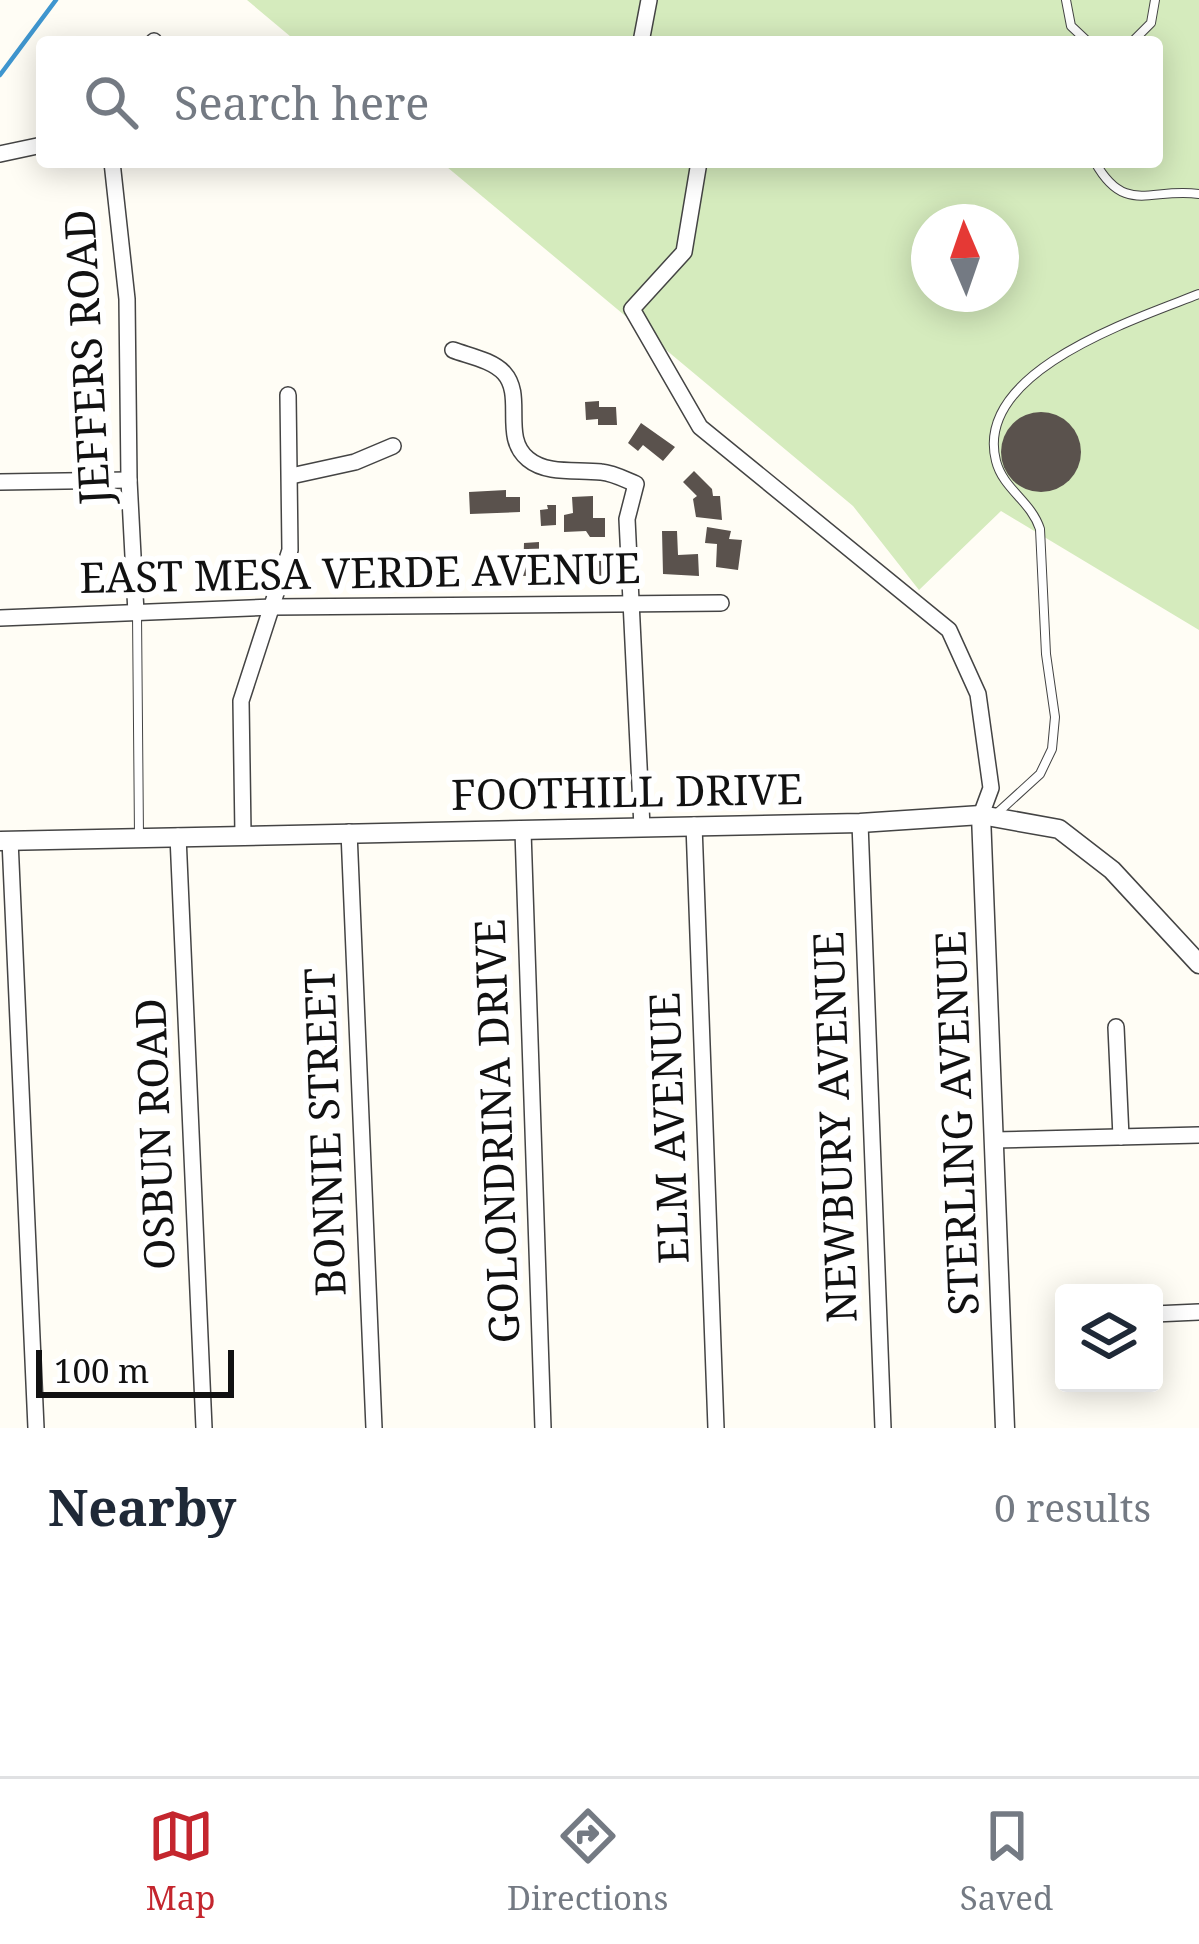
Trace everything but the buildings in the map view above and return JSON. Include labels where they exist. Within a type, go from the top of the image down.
[{"type":"street","points":[[642,36],[649,0]]},
{"type":"street","points":[[0,154],[36,146]]},
{"type":"street","name":"JEFFERS ROAD","points":[[113,168],[127,299],[136,613]]},
{"type":"street","points":[[698,168],[684,252],[632,309],[700,427],[949,630],[978,694],[991,788],[987,816]]},
{"type":"street","points":[[453,350],[504,373],[513,388],[513,427],[520,451],[531,462],[555,470],[604,472],[636,484],[627,519],[642,827]]},
{"type":"street","points":[[243,834],[241,701],[290,550],[288,395]]},
{"type":"street","points":[[291,476],[356,462],[393,446]]},
{"type":"street","points":[[0,482],[129,480]]},
{"type":"street","name":"EAST MESA VERDE AVENUE","points":[[0,618],[273,607],[722,603]]},
{"type":"street","name":"FOOTHILL DRIVE","points":[[5,841],[860,823],[987,816],[1059,829],[1112,870],[1199,964]]},
{"type":"street","name":"STERLING AVENUE","points":[[987,816],[1005,1428]]},
{"type":"street","name":"NEWBURY AVENUE","points":[[860,823],[883,1428]]},
{"type":"street","name":"ELM AVENUE","points":[[694,825],[716,1428]]},
{"type":"street","name":"GOLONDRINA DRIVE","points":[[523,831],[542,1428]]},
{"type":"street","name":"BONNIE STREET","points":[[349,832],[374,1428]]},
{"type":"street","name":"OSBUN ROAD","points":[[178,836],[203,1428]]},
{"type":"street","points":[[5,841],[36,1428]]},
{"type":"street","points":[[1116,1027],[1121,1137]]},
{"type":"street","points":[[994,1139],[1199,1135]]},
{"type":"street","points":[[1163,1314],[1199,1312]]},
{"type":"lane","points":[[1066,0],[1071,26],[1082,36]]},
{"type":"lane","points":[[1138,36],[1150,23],[1155,0]]},
{"type":"lane","points":[[1098,168],[1123,194],[1199,194]]},
{"type":"lane","points":[[987,816],[1040,774],[1052,749],[1055,717],[1046,654],[1040,529],[1034,512],[1000,473],[993,434],[997,415],[1029,381],[1093,336],[1199,294]]},
{"type":"lane","name":"JEFFERS ROAD","points":[[136,613],[139,836]]},
{"type":"green space","points":[[247,0],[1199,0],[1199,630],[1001,511],[919,590],[853,506],[448,168],[1163,168],[1163,36],[290,36]]},
{"type":"waterway","points":[[0,75],[56,0]]}]
